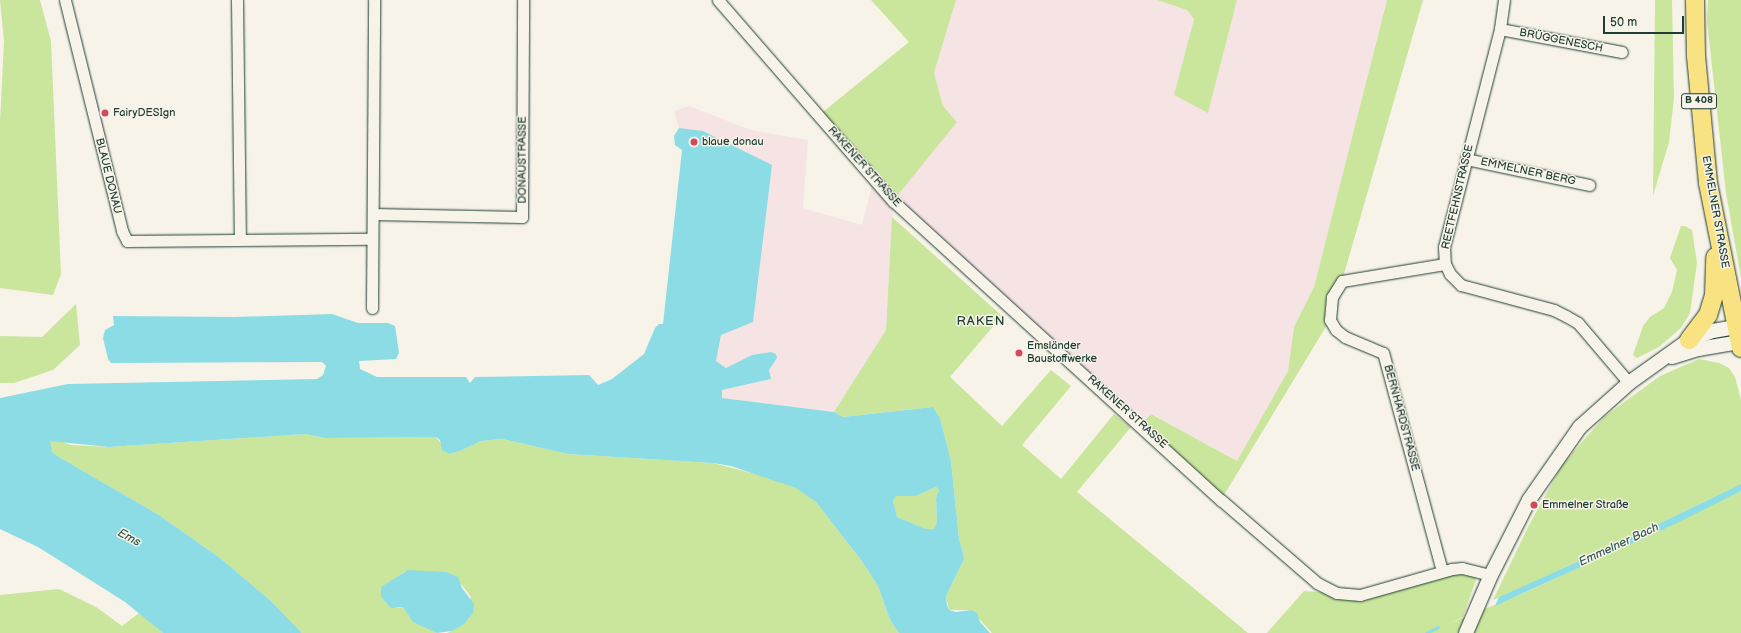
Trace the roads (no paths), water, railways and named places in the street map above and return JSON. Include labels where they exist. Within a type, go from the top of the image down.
[{"type":"main road","name":"EMMELNER STRASSE","points":[[1695,0],[1701,123],[1711,200],[1739,339]]},
{"type":"main road","points":[[1689,340],[1708,315],[1714,295],[1715,263],[1711,200]]},
{"type":"street","name":"BLAUE DONAU","points":[[66,0],[122,231],[127,241],[372,239]]},
{"type":"street","points":[[237,0],[240,239]]},
{"type":"street","points":[[372,308],[374,0]]},
{"type":"street","name":"DONAUSTRASSE","points":[[373,214],[522,218],[524,0]]},
{"type":"street","name":"RAKENER STRASSE","points":[[718,0],[893,201],[1311,578],[1337,593],[1360,595],[1442,571],[1462,568],[1491,575]]},
{"type":"street","name":"REETFEHNSTRASSE","points":[[1504,0],[1500,29],[1444,247],[1445,264],[1450,274],[1461,285],[1554,310],[1566,316],[1578,324],[1629,383]]},
{"type":"street","name":"BRÜGGENESCH","points":[[1500,29],[1622,52]]},
{"type":"street","name":"EMMELNER BERG","points":[[1466,159],[1589,185]]},
{"type":"street","name":"BERNHARDSTRASSE","points":[[1442,571],[1383,353],[1345,336],[1336,330],[1330,320],[1332,297],[1342,281],[1445,264]]},
{"type":"street","points":[[1466,633],[1491,575],[1529,500],[1565,445],[1596,411],[1629,383],[1689,340],[1713,331],[1739,339]]},
{"type":"street","points":[[1660,361],[1698,349],[1739,339]]},
{"type":"water","name":"Ems","points":[[679,128],[703,131],[772,165],[753,322],[721,335],[716,361],[726,368],[752,355],[771,352],[776,354],[777,358],[769,370],[771,379],[722,390],[722,398],[834,412],[843,417],[933,407],[940,418],[951,461],[959,539],[964,559],[946,596],[947,605],[949,610],[956,612],[971,610],[977,613],[980,622],[990,633],[899,633],[890,620],[878,586],[861,560],[816,502],[796,488],[731,466],[713,463],[568,454],[502,439],[481,441],[460,451],[449,454],[442,450],[440,440],[436,437],[325,438],[306,434],[109,447],[50,441],[52,452],[59,457],[159,515],[220,558],[271,601],[302,633],[163,633],[125,602],[38,547],[0,529],[0,398],[68,384],[317,379],[323,375],[326,366],[322,362],[111,363],[108,359],[103,338],[105,330],[114,325],[113,316],[234,317],[332,314],[358,323],[388,323],[395,326],[399,353],[396,359],[359,361],[360,369],[377,377],[466,377],[470,383],[475,377],[589,375],[598,385],[612,379],[644,354],[655,328],[659,324],[663,324],[682,150],[675,145],[674,136]],"holes":[[[936,487],[939,490],[936,498],[937,522],[934,529],[926,529],[897,517],[893,501],[896,496],[916,496]]]},
{"type":"water","points":[[1741,484],[1741,491],[1677,523],[1495,606],[1499,597],[1613,546]]},
{"type":"water","points":[[408,570],[446,572],[458,577],[462,588],[474,604],[473,613],[464,624],[452,631],[437,633],[413,622],[403,607],[391,608],[381,597],[381,587]]},
{"type":"waterway","name":"Emmelner Bach","points":[[1426,633],[1438,627]]},
{"type":"place","name":"FairyDESIgn","points":[[105,113]]},
{"type":"place","name":"blaue donau","points":[[694,142]]},
{"type":"place","name":"Emsländer Baustoffwerke","points":[[1019,353]]},
{"type":"place","name":"Emmelner Straße","points":[[1534,505]]},
{"type":"district","name":"RAKEN","points":[[981,321]]}]
